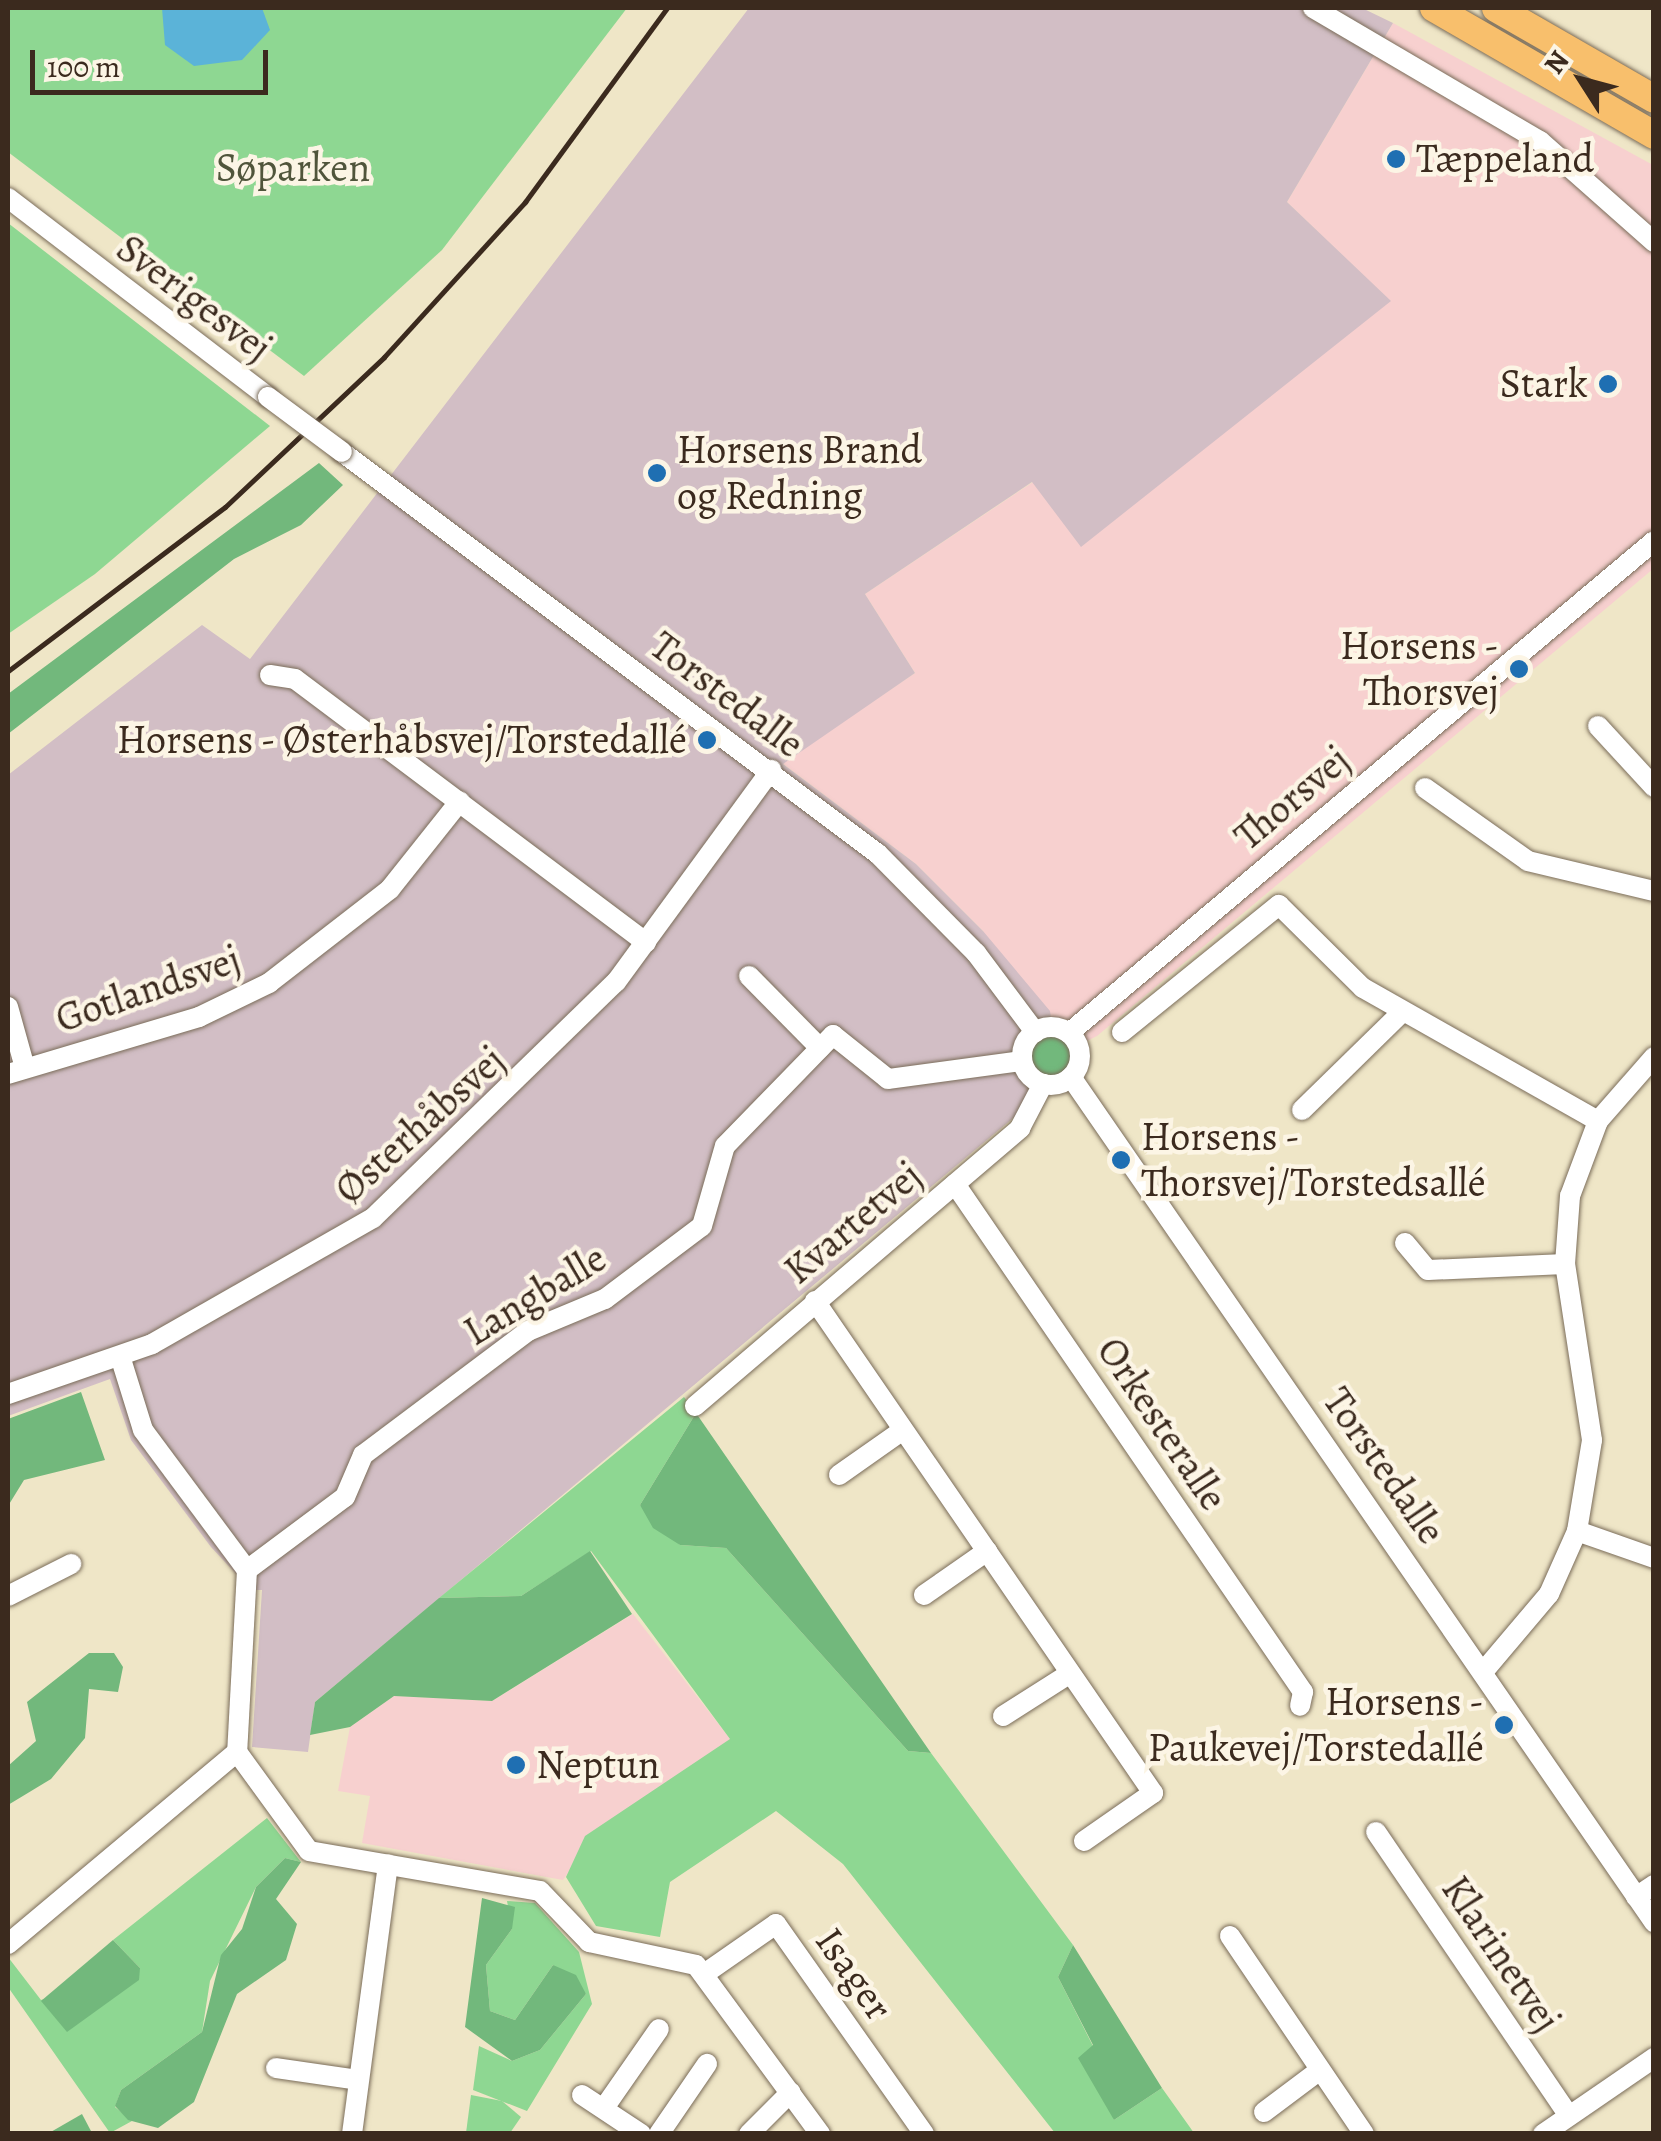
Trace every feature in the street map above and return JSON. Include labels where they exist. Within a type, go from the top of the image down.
[{"type":"main road","points":[[1434,8],[1654,136]]},
{"type":"main road","points":[[1496,8],[1654,99]]},
{"type":"street","points":[[1313,8],[1551,148],[1654,242]]},
{"type":"street","name":"Sverigesvej","points":[[8,198],[342,452]]},
{"type":"street","name":"Torstedalle","points":[[342,452],[771,770],[910,882],[1035,1032]]},
{"type":"street","name":"Thorsvej","points":[[1069,1033],[1654,541]]},
{"type":"street","points":[[270,675],[295,679],[646,943]]},
{"type":"street","points":[[1598,726],[1654,787]]},
{"type":"street","name":"Østerhåbsvej","points":[[8,1394],[120,1356],[253,1294],[373,1218],[522,1084],[646,943],[771,770]]},
{"type":"street","points":[[1425,788],[1528,861],[1654,891]]},
{"type":"street","name":"Gotlandsvej","points":[[8,1007],[16,1071],[199,1017],[269,984],[390,889],[460,801]]},
{"type":"street","points":[[1122,1032],[1279,905],[1346,975],[1402,1012],[1598,1121]]},
{"type":"street","points":[[749,976],[820,1048],[833,1035],[888,1078],[1022,1062]]},
{"type":"street","points":[[1302,1110],[1402,1012]]},
{"type":"street","points":[[1035,1032],[1069,1033],[1080,1054],[1071,1078],[1043,1084],[1022,1062],[1035,1032]]},
{"type":"street","name":"Langballe","points":[[247,1570],[345,1497],[363,1455],[528,1331],[606,1299],[702,1226],[725,1146],[820,1048]]},
{"type":"street","points":[[1483,1672],[1549,1594],[1578,1531],[1591,1410],[1565,1264],[1570,1196],[1598,1121],[1654,1057]]},
{"type":"street","name":"Torstedalle","points":[[1071,1078],[1483,1672],[1645,1891],[1654,1922]]},
{"type":"street","name":"Kvartetvej","points":[[696,1406],[1020,1128],[1043,1084]]},
{"type":"street","name":"Orkesteralle","points":[[954,1184],[1303,1692],[1300,1706]]},
{"type":"street","points":[[1406,1243],[1428,1270],[1565,1264]]},
{"type":"street","points":[[815,1301],[1153,1794],[1084,1842]]},
{"type":"street","points":[[120,1356],[144,1430],[247,1570],[236,1752],[309,1851],[540,1891],[589,1942],[707,1972],[820,2134]]},
{"type":"street","points":[[839,1476],[904,1430]]},
{"type":"street","points":[[1578,1531],[1654,1558]]},
{"type":"street","points":[[924,1595],[987,1551]]},
{"type":"street","points":[[8,1596],[72,1564]]},
{"type":"street","points":[[1004,1716],[1069,1674]]},
{"type":"street","points":[[8,1944],[236,1752]]},
{"type":"street","name":"Klarinetvej","points":[[1376,1832],[1569,2116]]},
{"type":"street","points":[[352,2134],[388,1864]]},
{"type":"street","name":"Isager","points":[[707,1972],[776,1924],[924,2134]]},
{"type":"street","points":[[1230,1936],[1364,2134]]},
{"type":"street","points":[[604,2108],[659,2030]]},
{"type":"street","points":[[1543,2134],[1654,2058]]},
{"type":"street","points":[[659,2134],[706,2064]]},
{"type":"street","points":[[276,2068],[358,2080]]},
{"type":"street","points":[[1264,2112],[1320,2070]]},
{"type":"street","points":[[749,2134],[791,2092]]},
{"type":"street","points":[[582,2094],[640,2134]]},
{"type":"shaded area","points":[[749,8],[1362,8],[1393,23],[1287,202],[1391,301],[1081,547],[1032,482],[865,594],[915,673],[783,764],[916,864],[983,931],[1050,1011],[1057,1056],[1018,1114],[315,1702],[308,1752],[252,1747],[262,1590],[251,1590],[211,1547],[131,1440],[110,1379],[8,1416],[8,775],[202,625],[250,659]]},
{"type":"shaded area","points":[[1393,23],[1653,165],[1653,569],[1097,1036],[1057,1056],[983,931],[916,864],[782,763],[915,673],[865,594],[1033,482],[1081,546],[1390,301],[1287,202]]},
{"type":"shaded area","name":"Neptun","points":[[633,1614],[731,1740],[581,1855],[563,1880],[362,1843],[370,1796],[338,1791],[350,1727],[394,1696],[492,1701]]},
{"type":"green space","name":"Søparken","points":[[8,8],[627,8],[442,250],[304,376],[8,152]]},
{"type":"green space","points":[[8,223],[270,426],[95,574],[8,634]]},
{"type":"green space","points":[[319,463],[343,485],[301,525],[234,559],[8,734],[8,694]]},
{"type":"green space","points":[[1050,1036],[1064,1042],[1070,1056],[1064,1070],[1050,1076],[1036,1070],[1030,1056],[1036,1042]]},
{"type":"green space","points":[[81,1392],[105,1460],[24,1480],[8,1506],[8,1419]]},
{"type":"green space","points":[[684,1397],[696,1413],[640,1505],[680,1545],[726,1548],[908,1751],[931,1753],[1073,1945],[1058,1977],[1093,2046],[1114,2120],[1162,2088],[1194,2133],[1055,2133],[843,1864],[776,1811],[670,1882],[660,1937],[596,1926],[566,1877],[585,1836],[730,1739],[591,1551],[521,1596],[439,1598]]},
{"type":"green space","points":[[696,1413],[931,1753],[908,1751],[726,1548],[680,1545],[653,1528],[640,1505]]},
{"type":"green space","points":[[590,1551],[632,1614],[492,1701],[394,1696],[350,1727],[310,1735],[315,1702],[439,1598],[521,1596]]},
{"type":"green space","points":[[89,1653],[114,1653],[123,1667],[118,1692],[89,1689],[85,1738],[51,1779],[8,1805],[8,1766],[36,1741],[27,1702]]},
{"type":"green space","points":[[267,1818],[301,1862],[285,1858],[256,1887],[210,1981],[202,2032],[121,2090],[115,2107],[132,2121],[110,2133],[8,1987],[8,1957],[41,2000],[140,1968],[113,1940]]},
{"type":"green space","points":[[285,1858],[301,1862],[276,1899],[297,1924],[286,1960],[237,1994],[194,2102],[158,2128],[128,2120],[115,2106],[121,2090],[202,2032],[221,1955],[242,1929],[256,1887]]},
{"type":"green space","points":[[482,1898],[515,1907],[512,1929],[486,1965],[490,2011],[515,2020],[553,1965],[576,1975],[586,1994],[540,2050],[512,2061],[465,2027]]},
{"type":"green space","points":[[507,1901],[535,1903],[579,1952],[592,2004],[527,2111],[473,2090],[479,2046],[512,2061],[540,2050],[586,1994],[553,1965],[515,2020],[490,2011],[486,1965],[512,1929]]},
{"type":"green space","points":[[113,1940],[140,1968],[139,1980],[67,2032],[41,2001]]},
{"type":"green space","points":[[1073,1945],[1162,2088],[1114,2120],[1078,2058],[1093,2045],[1058,1977]]},
{"type":"green space","points":[[471,2095],[502,2101],[521,2117],[510,2133],[466,2133]]},
{"type":"green space","points":[[82,2114],[92,2133],[49,2133]]},
{"type":"water","points":[[162,8],[262,8],[270,30],[242,60],[194,66],[165,45]]},
{"type":"railway","points":[[8,671],[225,507],[384,357],[525,202],[667,8]]},
{"type":"place","name":"Tæppeland","points":[[1396,159]]},
{"type":"place","name":"Stark","points":[[1608,384]]},
{"type":"place","name":"Horsens Brand og Redning","points":[[657,473]]},
{"type":"place","name":"Horsens - Thorsvej","points":[[1519,669]]},
{"type":"place","name":"Horsens - Østerhåbsvej/Torstedallé","points":[[707,740]]},
{"type":"place","name":"Horsens - Thorsvej/Torstedsallé","points":[[1121,1160]]},
{"type":"place","name":"Horsens - Paukevej/Torstedallé","points":[[1504,1725]]},
{"type":"place","name":"Neptun","points":[[516,1765]]}]
